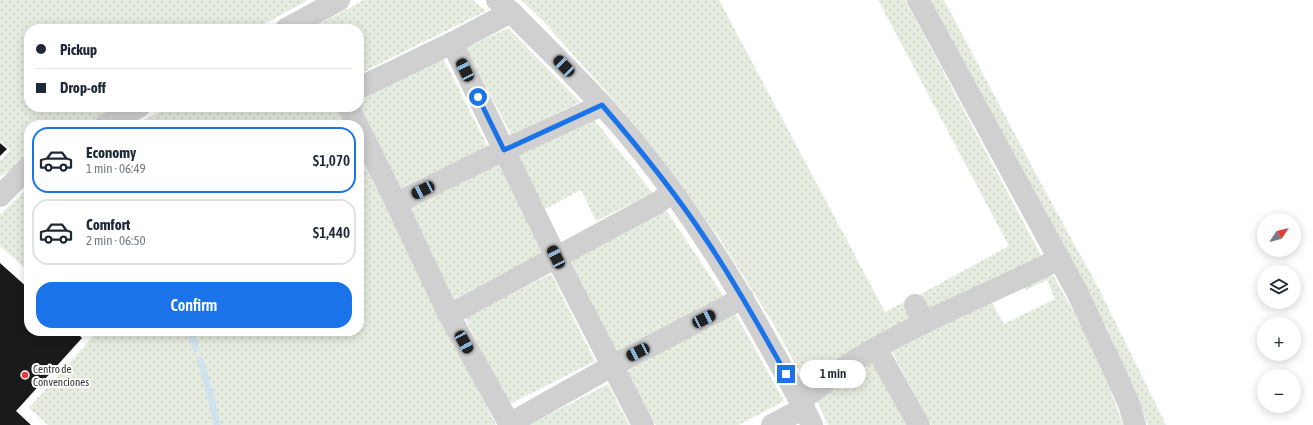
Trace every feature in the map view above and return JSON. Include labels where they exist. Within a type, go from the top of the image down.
[{"type":"lane","points":[[295,24],[339,0]]},
{"type":"lane","points":[[918,0],[1084,306],[1129,404],[1135,425]]},
{"type":"lane","points":[[364,86],[452,44],[504,6],[602,105],[639,148],[672,192],[705,238],[743,298],[805,411]]},
{"type":"lane","points":[[452,44],[556,257],[643,425]]},
{"type":"lane","points":[[396,203],[504,150],[602,105]]},
{"type":"lane","points":[[113,120],[129,112]]},
{"type":"lane","points":[[364,138],[449,315],[509,424],[612,366],[743,298]]},
{"type":"lane","points":[[0,196],[24,172]]},
{"type":"lane","points":[[449,315],[659,202],[672,192]]},
{"type":"lane","points":[[772,425],[805,411],[813,392],[855,359],[876,348],[919,314],[1059,259]]},
{"type":"lane","points":[[876,348],[919,425]]},
{"type":"shaded area","points":[[0,0],[308,0],[264,24],[24,24],[24,112],[107,112],[93,120],[24,120],[24,161],[0,177],[0,161],[10,150],[0,141]]},
{"type":"shaded area","points":[[364,0],[472,0],[486,11],[364,72],[364,24],[319,24]]},
{"type":"shaded area","points":[[521,0],[719,0],[885,312],[906,301],[914,318],[807,386],[774,325],[720,239],[665,163],[631,120],[545,23]]},
{"type":"shaded area","points":[[878,0],[905,0],[1042,257],[928,313],[919,295],[1009,246]]},
{"type":"shaded area","points":[[928,0],[944,0],[1038,178],[1099,289],[1166,425],[1148,425],[1108,330]]},
{"type":"shaded area","points":[[508,28],[580,102],[511,135],[466,48]]},
{"type":"shaded area","points":[[442,56],[488,147],[400,188],[362,112],[364,112],[364,95]]},
{"type":"shaded area","points":[[159,112],[338,112],[342,120],[144,120]]},
{"type":"shaded area","points":[[592,117],[653,193],[596,221],[581,190],[545,209],[516,152]]},
{"type":"shaded area","points":[[364,164],[496,425],[48,425],[29,408],[93,336],[364,336]]},
{"type":"shaded area","points":[[499,165],[542,254],[454,299],[409,209]]},
{"type":"shaded area","points":[[24,191],[24,268],[0,246],[0,215]]},
{"type":"shaded area","points":[[666,210],[725,298],[618,353],[571,261]]},
{"type":"shaded area","points":[[1050,270],[1081,325],[1106,378],[1123,425],[931,425],[891,350],[991,301],[1004,324],[1055,299],[1047,280],[1026,290],[1023,284]]},
{"type":"shaded area","points":[[551,274],[595,361],[508,405],[465,318]]},
{"type":"shaded area","points":[[735,313],[784,401],[739,425],[656,425],[627,371]]},
{"type":"shaded area","points":[[873,359],[911,425],[828,425],[815,397]]},
{"type":"shaded area","points":[[608,384],[629,425],[529,425]]},
{"type":"building","points":[[0,143],[7,149],[0,156]]},
{"type":"building","name":"Centro de Convenciones","points":[[0,263],[24,285],[24,336],[80,336],[82,338],[16,411],[31,425],[0,425]]},
{"type":"waterway","points":[[192,336],[196,349]]},
{"type":"waterway","points":[[200,360],[210,393],[217,425]]},
{"type":"place","name":"Centro de Convenciones","points":[[25,375]]},
{"type":"route","points":[[478,97],[504,150],[602,105],[639,148],[705,238],[743,298],[786,374]]}]
